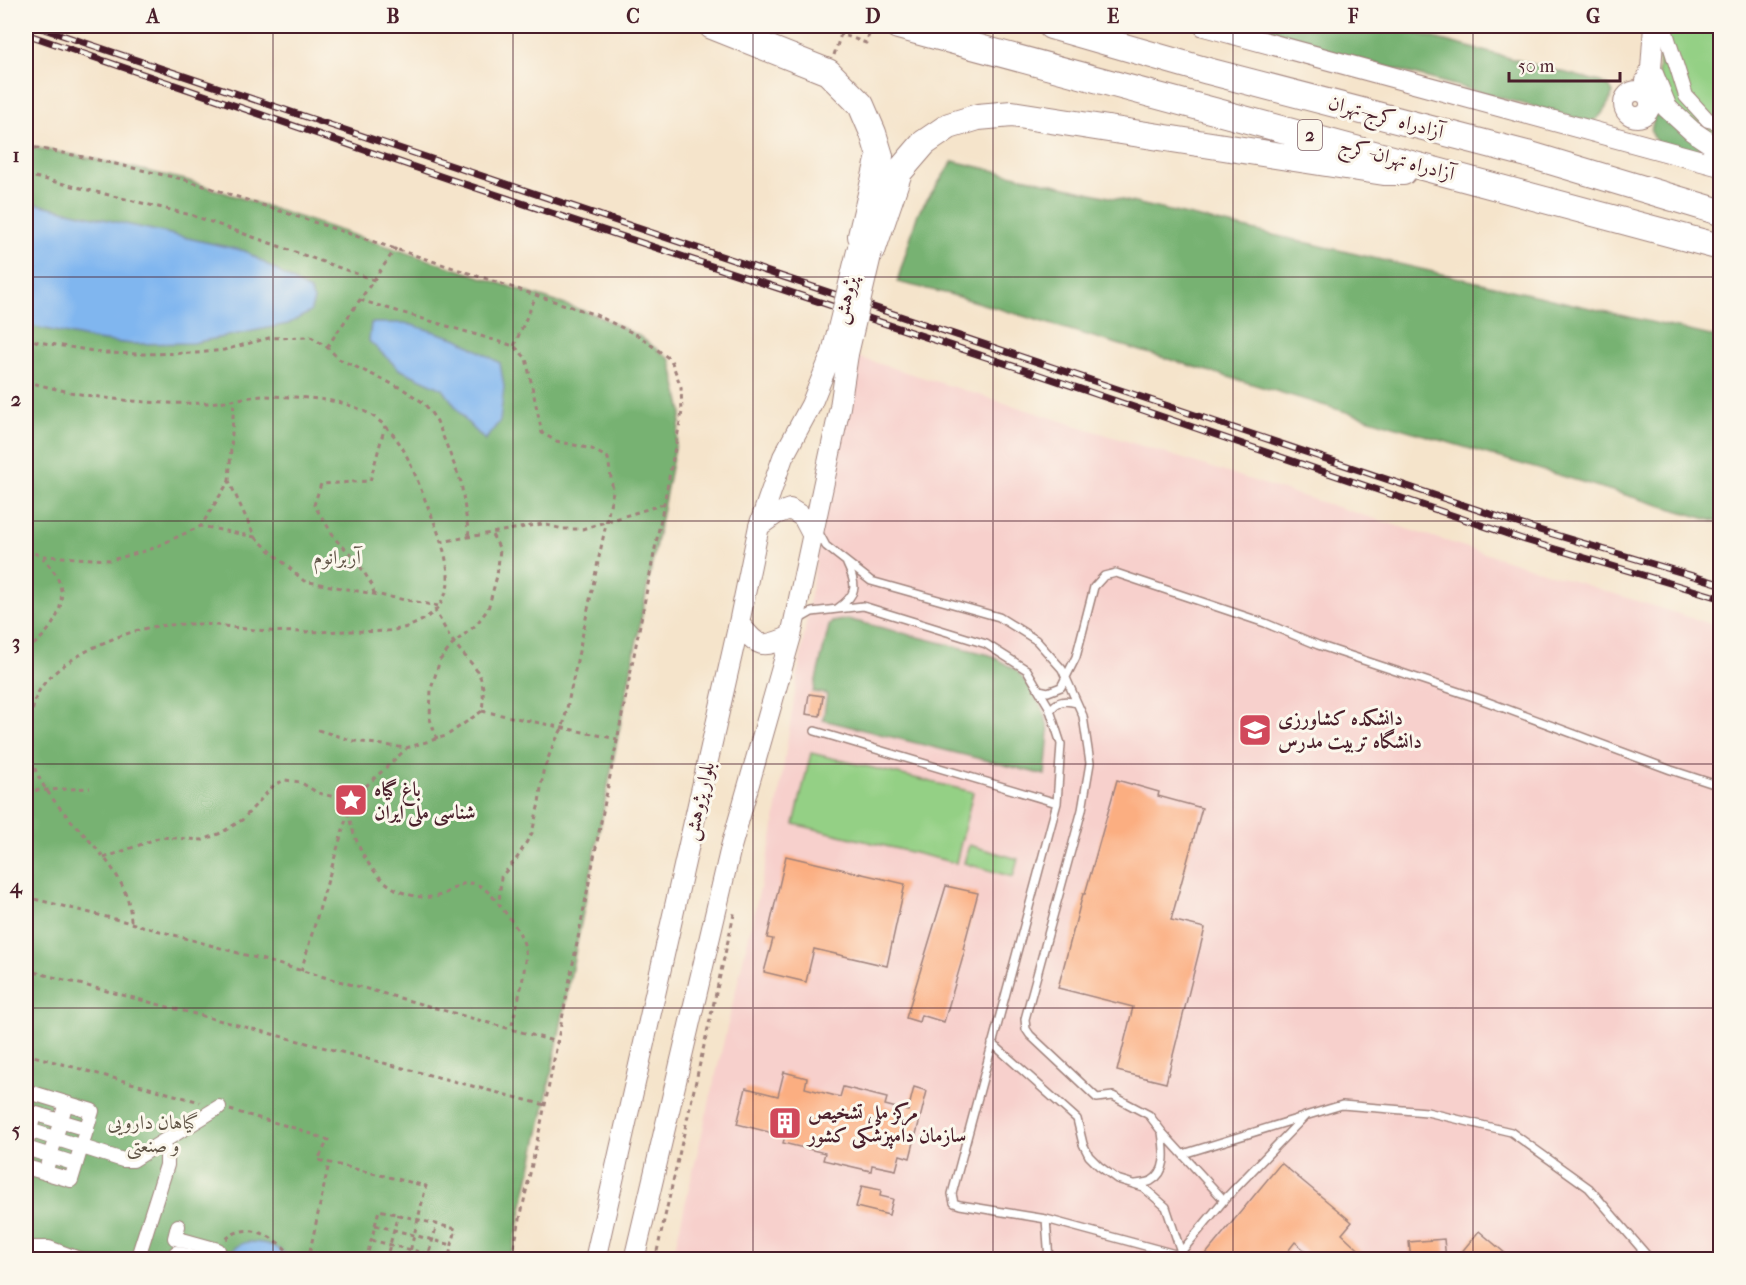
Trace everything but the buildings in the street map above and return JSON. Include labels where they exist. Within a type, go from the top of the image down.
[{"type":"highway","points":[[712,26],[828,72],[861,105],[880,156],[865,249]]},
{"type":"highway","name":"آزادراه تهران-کرج","points":[[898,26],[1449,172],[1720,247]]},
{"type":"highway","name":"آزادراه کرج-تهران","points":[[1052,26],[1208,71],[1527,154],[1720,213]]},
{"type":"highway","points":[[865,249],[898,172],[924,143],[949,126],[978,117],[1012,114],[1384,172],[1449,172]]},
{"type":"street","points":[[1204,26],[1720,166]]},
{"type":"street","points":[[1650,147],[1634,116],[1624,106],[1626,97],[1633,92],[1641,92],[1651,69],[1654,26]]},
{"type":"street","points":[[1664,26],[1686,96],[1707,120],[1720,123]]},
{"type":"street","points":[[1651,69],[1667,108],[1692,131],[1720,150]]},
{"type":"street","points":[[1610,136],[1634,116]]},
{"type":"street","name":"پژوهش","points":[[840,353],[865,249]]},
{"type":"street","points":[[634,1260],[731,847],[793,629],[840,407],[840,353]]},
{"type":"street","name":"بلوار پژوهش","points":[[595,1260],[759,526],[783,457],[840,353]]},
{"type":"street","points":[[759,526],[776,514],[790,509],[803,517],[814,531]]},
{"type":"street","points":[[739,622],[751,639],[762,645],[773,644],[793,629]]},
{"type":"street","points":[[26,1091],[92,1111],[71,1180],[26,1167]]},
{"type":"street","points":[[40,1095],[30,1112],[26,1147],[76,1164]]},
{"type":"street","points":[[45,1173],[66,1103]]},
{"type":"street","points":[[28,1130],[123,1160],[133,1160],[219,1107]]},
{"type":"street","points":[[30,1112],[87,1129]]},
{"type":"street","points":[[137,1260],[167,1165],[167,1154],[162,1144]]},
{"type":"street","points":[[178,1226],[175,1238],[188,1253],[218,1250]]},
{"type":"street","points":[[26,1248],[49,1248],[82,1260]]},
{"type":"lane","points":[[814,531],[826,546],[871,581],[999,617],[1036,640],[1062,669],[1083,716],[1089,763],[1082,810],[1025,1019],[1026,1029],[1097,1098],[1113,1096],[1149,1115],[1224,1200]]},
{"type":"lane","points":[[836,609],[848,601],[854,592],[855,581],[846,562]]},
{"type":"lane","points":[[1039,690],[1056,691],[1061,687],[1076,657],[1094,587],[1104,576],[1116,573],[1264,623],[1318,645],[1477,698],[1720,786]]},
{"type":"lane","points":[[793,629],[812,612],[863,606],[986,644],[1027,670],[1050,711],[1062,744],[1057,803],[952,1194],[954,1203],[1046,1219],[1175,1254],[1181,1252],[1224,1200],[1305,1116]]},
{"type":"lane","points":[[1050,711],[1058,702],[1077,703]]},
{"type":"lane","points":[[814,731],[1057,803]]},
{"type":"lane","points":[[992,1043],[1077,1119],[1083,1144],[1099,1166],[1117,1179],[1143,1187],[1166,1207],[1181,1252]]},
{"type":"lane","points":[[1183,1154],[1342,1105],[1416,1111],[1511,1132],[1589,1188],[1651,1260]]},
{"type":"lane","points":[[1136,1184],[1151,1181],[1162,1169],[1165,1155],[1162,1132]]},
{"type":"lane","points":[[1046,1219],[1048,1260]]},
{"type":"path","points":[[841,34],[866,43],[872,26]]},
{"type":"path","points":[[26,146],[186,180],[396,248],[596,315],[639,336],[671,360],[681,387],[682,412],[545,1105],[511,1260]]},
{"type":"path","points":[[26,177],[31,176],[191,215],[374,280]]},
{"type":"path","points":[[327,347],[396,248]]},
{"type":"path","points":[[513,346],[536,295]]},
{"type":"path","points":[[360,300],[513,346],[526,358],[542,433],[556,441],[592,449],[609,458],[613,491],[562,727],[543,772],[532,833],[517,858],[501,877],[499,904]]},
{"type":"path","points":[[26,337],[38,342],[106,353],[197,353],[224,350],[269,338],[311,337],[327,347],[339,359],[404,389],[424,403],[436,421],[461,482],[469,536]]},
{"type":"path","points":[[26,381],[57,391],[117,400],[207,403],[266,396],[311,398],[348,403],[371,414],[393,433],[405,453],[434,520],[448,575],[446,592],[435,611],[420,622],[398,630],[270,631],[215,625],[155,627],[125,634],[78,655],[58,669],[40,689],[33,709],[30,753],[46,790],[104,858],[127,895],[131,923]]},
{"type":"path","points":[[26,550],[42,556],[103,560],[128,557],[201,526],[229,481],[234,400]]},
{"type":"path","points":[[374,594],[372,585],[359,565],[337,542],[314,505],[321,484],[370,481],[385,426]]},
{"type":"path","points":[[229,481],[255,537],[304,581],[438,606]]},
{"type":"path","points":[[440,542],[542,524],[563,529],[582,529],[664,504]]},
{"type":"path","points":[[201,526],[255,537]]},
{"type":"path","points":[[437,739],[430,719],[431,689],[440,660],[454,643],[476,625],[488,609],[497,576],[500,549],[491,533]]},
{"type":"path","points":[[26,650],[46,635],[56,620],[62,594],[57,577],[42,556]]},
{"type":"path","points":[[435,611],[454,643],[477,669],[484,691],[482,711]]},
{"type":"path","points":[[318,730],[354,741],[406,748],[446,736],[482,711],[617,739]]},
{"type":"path","points":[[301,971],[352,799],[406,748]]},
{"type":"path","points":[[104,858],[162,837],[203,840],[221,833],[242,820],[274,785],[285,780],[300,782],[318,793],[352,799]]},
{"type":"path","points":[[26,791],[90,789]]},
{"type":"path","points":[[348,811],[359,848],[367,864],[384,881],[401,891],[420,897],[436,897],[468,883],[480,886],[499,904],[513,923],[525,948],[522,979],[511,1029]]},
{"type":"path","points":[[26,897],[131,923],[557,1042]]},
{"type":"path","points":[[656,1260],[737,904]]},
{"type":"path","points":[[26,970],[545,1105]]},
{"type":"path","points":[[26,1054],[298,1129],[328,1140],[318,1160],[426,1186],[408,1260]]},
{"type":"path","points":[[308,1260],[329,1163]]},
{"type":"path","points":[[366,1260],[367,1255],[371,1240],[375,1225],[379,1210],[456,1229],[448,1259],[371,1240]]},
{"type":"path","points":[[367,1255],[387,1260],[398,1214]]},
{"type":"path","points":[[427,1260],[437,1224]]},
{"type":"path","points":[[375,1225],[452,1245]]},
{"type":"path","points":[[218,1250],[231,1234],[250,1230],[271,1237],[289,1251],[296,1260]]},
{"type":"shaded area","name":"دانشکده کشاورزی دانشگاه تربیت مدرس","points":[[848,354],[1720,627],[1720,1259],[672,1260],[773,833]]},
{"type":"green space","points":[[1236,26],[1389,26],[1600,82],[1609,86],[1613,93],[1601,114],[1590,122]]},
{"type":"green space","points":[[1662,26],[1720,26],[1720,144],[1680,116],[1658,74]]},
{"type":"green space","points":[[1658,100],[1720,157],[1656,142],[1651,131]]},
{"type":"green space","name":"آربرانوم","points":[[26,146],[186,180],[596,315],[639,336],[671,360],[682,412],[545,1105],[511,1259],[26,1259]]},
{"type":"green space","points":[[953,161],[1720,338],[1720,523],[949,294],[897,282],[918,213]]},
{"type":"green space","points":[[847,619],[990,655],[1016,670],[1031,689],[1044,712],[1049,731],[1045,775],[823,720],[827,694],[813,692],[829,626],[832,622]]},
{"type":"green space","points":[[811,753],[973,792],[956,863],[794,824]]},
{"type":"green space","points":[[969,845],[1018,859],[1013,877],[964,863]]},
{"type":"water","points":[[37,204],[245,251],[310,291],[314,300],[310,312],[288,324],[193,343],[132,344],[96,340],[26,325],[26,205]]},
{"type":"water","points":[[371,323],[405,323],[458,339],[500,363],[504,387],[500,421],[485,440],[466,421],[443,389],[399,369],[369,341]]},
{"type":"water","points":[[249,1242],[272,1246],[290,1259],[228,1259],[236,1247]]},
{"type":"railway","points":[[35,26],[1529,527],[1720,584]]},
{"type":"railway","points":[[26,34],[449,179],[1025,370],[1525,540],[1720,598]]},
{"type":"place","name":"دانشکده کشاورزی دانشگاه تربیت مدرس","points":[[1255,730]]},
{"type":"place","name":"باغ گیاه‌ شناسی ملی ایران","points":[[351,800]]},
{"type":"place","name":"مرکز ملی تشخیص سازمان دامپزشکی کشور","points":[[785,1123]]},
{"type":"park label","name":"گیاهان دارویی و صنعتی","points":[[153,1134]]}]
